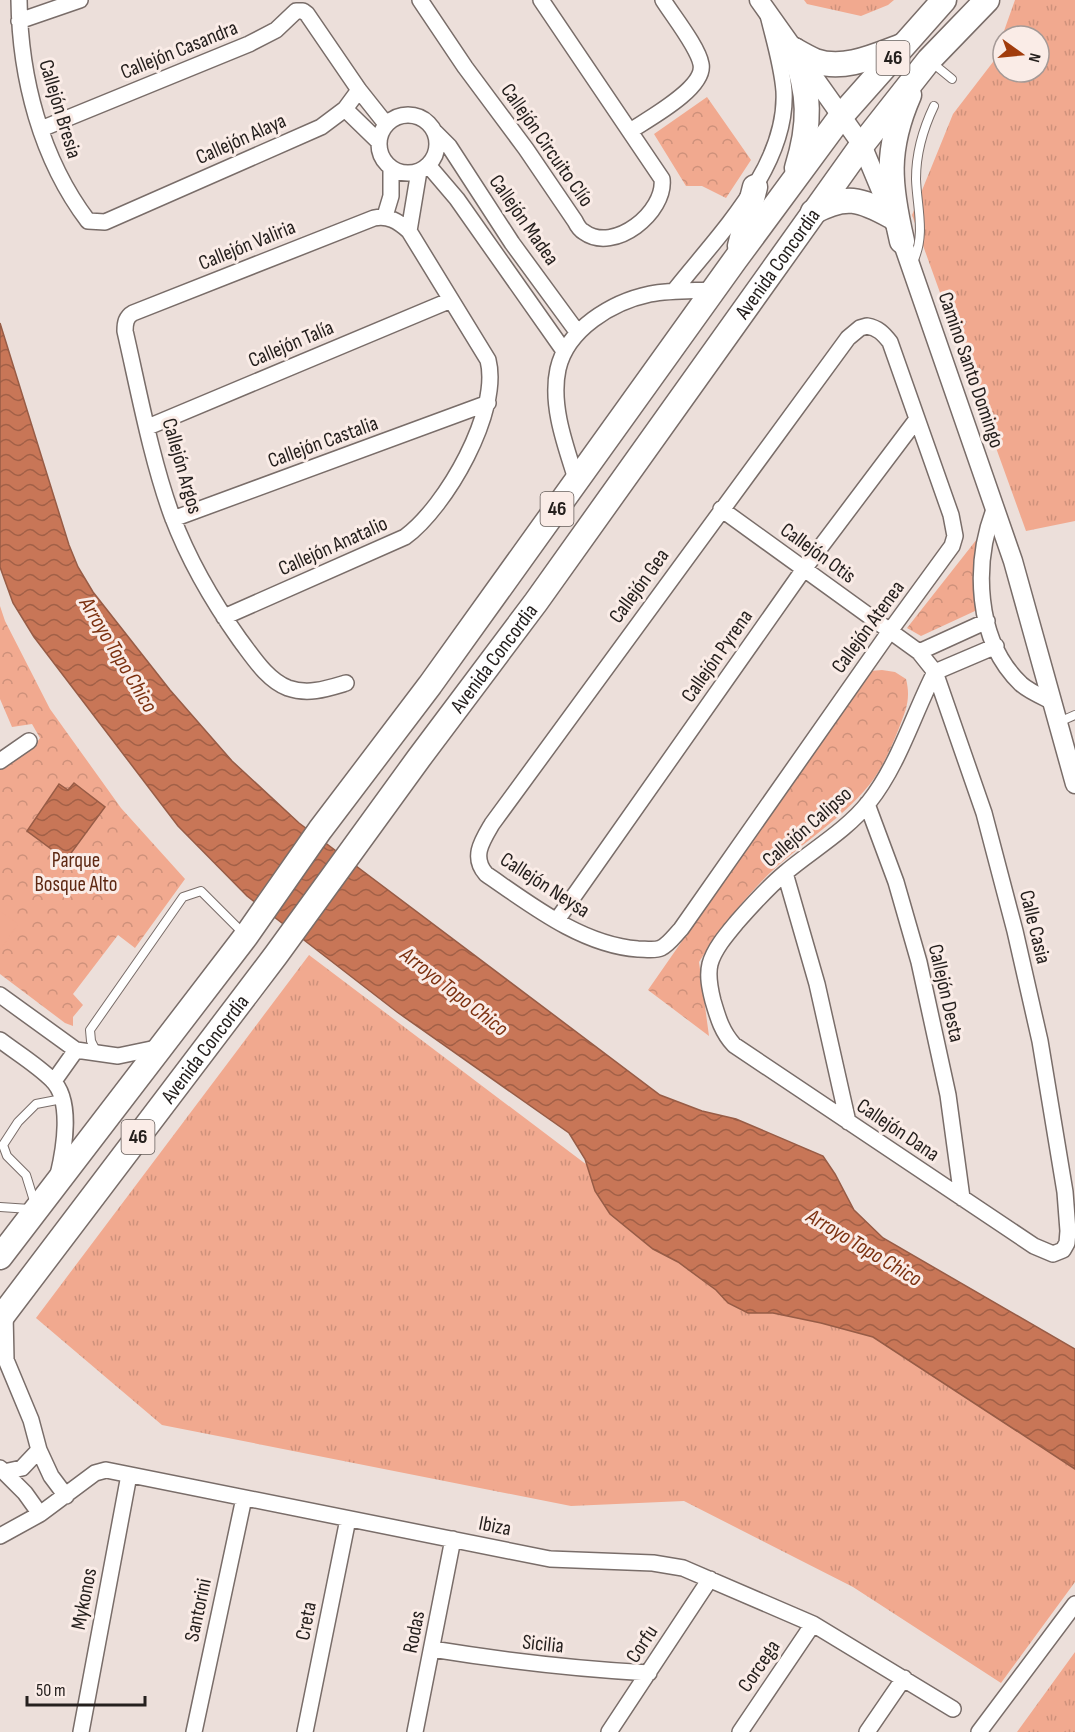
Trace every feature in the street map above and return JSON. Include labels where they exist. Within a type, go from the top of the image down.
[{"type":"main road","name":"Avenida Concordia","points":[[2,1316],[276,955],[536,602],[813,212],[852,130],[904,46],[944,0]]},
{"type":"main road","name":"Avenida Concordia","points":[[0,1257],[246,936],[320,830],[430,685],[735,260],[791,186],[852,130],[893,104],[926,64],[987,0]]},
{"type":"main road","points":[[783,255],[789,226],[852,130],[918,43],[928,18]]},
{"type":"main road","points":[[794,51],[816,61],[841,64],[904,46]]},
{"type":"main road","points":[[791,186],[803,148],[808,114],[806,88],[794,51]]},
{"type":"main road","points":[[902,241],[891,188],[893,144],[903,109],[926,64]]},
{"type":"main road","points":[[735,260],[755,187]]},
{"type":"main road","points":[[813,212],[830,203],[854,199],[866,202],[891,216]]},
{"type":"street","name":"Callejón Bresia","points":[[19,0],[21,50],[41,129],[71,198],[88,221]]},
{"type":"street","points":[[19,21],[80,0]]},
{"type":"street","name":"Callejón Circuito Clío","points":[[420,0],[465,67],[526,148],[575,222],[584,232],[596,237],[609,238],[640,223],[649,215],[661,195],[662,179],[541,0]]},
{"type":"street","points":[[630,131],[683,95],[697,82],[701,74],[702,66],[699,55],[663,0]]},
{"type":"street","points":[[674,291],[755,187],[772,154],[783,115],[784,92],[781,67],[763,5]]},
{"type":"street","name":"Camino Santo Domingo","points":[[763,5],[852,130],[902,241],[995,507],[1053,702],[1067,718],[1074,775]]},
{"type":"street","name":"Callejón Casandra","points":[[41,129],[249,44],[276,30],[299,10],[307,14],[359,90]]},
{"type":"street","points":[[359,90],[386,124]]},
{"type":"street","name":"Callejón Alaya","points":[[88,221],[105,222],[321,127],[345,109],[359,90]]},
{"type":"street","points":[[345,109],[379,141]]},
{"type":"street","points":[[409,231],[424,168],[436,151],[437,141],[429,124],[413,115],[394,118],[381,132],[379,141],[383,160],[391,169],[405,173],[424,168]]},
{"type":"street","name":"Callejón Madea","points":[[434,131],[448,146],[512,243],[578,333]]},
{"type":"street","name":"Callejón Madea","points":[[424,168],[453,193],[564,351]]},
{"type":"street","points":[[385,216],[392,196],[391,169]]},
{"type":"street","name":"Callejón Anatalio","points":[[224,617],[398,542],[415,530],[445,491],[477,439],[488,403],[491,382],[488,360],[409,231],[385,216]]},
{"type":"street","name":"Callejón Valiria","points":[[127,318],[133,313],[319,239],[385,216]]},
{"type":"street","points":[[496,253],[512,243]]},
{"type":"street","points":[[577,482],[565,443],[558,408],[558,370],[564,351],[578,333],[602,314],[618,305],[649,294],[714,290]]},
{"type":"street","name":"Callejón Talía","points":[[148,427],[451,300]]},
{"type":"street","name":"Callejón Argos","points":[[127,318],[125,331],[173,519],[196,569],[224,617],[269,675],[286,687],[307,692],[346,683]]},
{"type":"street","name":"Callejón Atenea","points":[[661,948],[681,929],[952,546],[955,536],[951,515],[890,342],[882,332],[867,326],[860,328],[848,338]]},
{"type":"street","name":"Callejón Gea","points":[[479,866],[482,840],[492,824],[848,338]]},
{"type":"street","name":"Callejón Castalia","points":[[173,519],[488,403]]},
{"type":"street","name":"Callejón Pyrena","points":[[557,920],[804,569],[917,419]]},
{"type":"street","points":[[995,507],[988,524],[982,556],[982,590],[987,621],[1005,663],[1023,686],[1053,702]]},
{"type":"street","name":"Callejón Otis","points":[[721,509],[890,631]]},
{"type":"street","points":[[919,652],[987,621]]},
{"type":"street","name":"Calle Casia","points":[[890,631],[919,652],[935,672],[984,813],[1016,931],[1040,1041],[1065,1192],[1067,1243],[1063,1250],[1053,1254]]},
{"type":"street","points":[[935,672],[996,646]]},
{"type":"street","name":"Callejón Calipso","points":[[724,1035],[711,993],[709,977],[710,964],[717,950],[730,930],[759,897],[784,873],[835,835],[867,804],[891,765],[935,672]]},
{"type":"street","points":[[0,760],[29,741]]},
{"type":"street","name":"Callejón Desta","points":[[867,804],[896,882],[919,962],[948,1095],[962,1198]]},
{"type":"street","name":"Callejón Neysa","points":[[479,866],[494,879],[557,920],[585,935],[630,948],[661,948]]},
{"type":"street","points":[[784,873],[817,984],[835,1055],[848,1122]]},
{"type":"street","points":[[1,996],[76,1050],[118,1056],[161,1047]]},
{"type":"street","name":"Callejón Dana","points":[[724,1035],[749,1056],[1034,1246],[1053,1254]]},
{"type":"street","points":[[0,1040],[54,1081],[62,1099],[66,1137],[56,1184]]},
{"type":"street","points":[[54,1081],[76,1050]]},
{"type":"street","points":[[2,1316],[3,1364],[31,1420],[39,1450],[51,1476],[66,1496]]},
{"type":"street","points":[[2,1470],[22,1468],[39,1450]]},
{"type":"street","points":[[2,1470],[25,1493],[40,1514]]},
{"type":"street","name":"Ibiza","points":[[0,1536],[40,1514],[100,1471],[129,1474],[550,1559],[652,1563],[683,1568],[813,1624],[953,1709]]},
{"type":"street","name":"Mykonos","points":[[81,1732],[129,1474]]},
{"type":"street","name":"Santorini","points":[[194,1732],[244,1498]]},
{"type":"street","name":"Creta","points":[[305,1732],[348,1519]]},
{"type":"street","name":"Rodas","points":[[415,1732],[453,1539]]},
{"type":"street","name":"Corfu","points":[[609,1732],[710,1579]]},
{"type":"street","points":[[979,1732],[1075,1604]]},
{"type":"street","name":"Corcega","points":[[740,1732],[813,1624]]},
{"type":"street","name":"Sicilia","points":[[432,1649],[517,1663],[649,1673]]},
{"type":"street","points":[[867,1732],[904,1678]]},
{"type":"lane","points":[[926,64],[952,79]]},
{"type":"lane","points":[[911,267],[919,250],[920,241],[916,176],[920,146],[925,124],[934,106]]},
{"type":"lane","points":[[98,1054],[91,1041],[90,1030],[183,897],[201,891],[246,936]]},
{"type":"lane","points":[[0,1207],[36,1209],[26,1175],[7,1156],[3,1145],[18,1122],[36,1104],[62,1099]]},
{"type":"green space","points":[[804,0],[894,0],[888,5],[861,16],[807,4]]},
{"type":"green space","points":[[1015,0],[1075,0],[1075,521],[1026,531],[912,215],[953,114],[991,65],[991,84],[1051,84],[1051,24],[1006,24]]},
{"type":"green space","points":[[707,97],[751,160],[726,198],[702,186],[686,186],[654,134]]},
{"type":"green space","points":[[977,539],[975,611],[921,636],[907,628]]},
{"type":"green space","name":"Parque Bosque Alto","points":[[0,606],[5,621],[50,709],[121,808],[185,879],[135,948],[118,935],[73,994],[83,1005],[73,1017],[73,1026],[65,1023],[0,974],[0,770],[18,754],[32,749],[40,738],[32,724],[12,727],[0,699]]},
{"type":"green space","points":[[870,671],[895,672],[906,679],[907,686],[906,710],[890,750],[875,778],[858,798],[761,882],[728,921],[699,962],[709,1036],[648,990]]},
{"type":"green space","points":[[0,911],[18,924],[0,950]]},
{"type":"green space","points":[[309,955],[665,1224],[718,1219],[1075,1463],[1075,1582],[1001,1683],[853,1587],[684,1501],[571,1506],[162,1425],[36,1318]]},
{"type":"green space","points":[[1075,1652],[1075,1732],[1017,1732]]},
{"type":"water","name":"Arroyo Topo Chico","points":[[0,323],[69,545],[78,567],[93,592],[170,690],[232,761],[299,823],[660,1095],[702,1111],[736,1119],[823,1156],[854,1210],[883,1238],[1075,1349],[1075,1469],[873,1337],[773,1313],[748,1313],[728,1303],[716,1290],[678,1262],[653,1249],[610,1214],[595,1191],[585,1159],[569,1133],[397,1012],[247,896],[178,826],[34,637],[13,603],[0,567]]},
{"type":"water","points":[[74,783],[105,807],[66,860],[27,831],[59,784],[68,790]]}]
